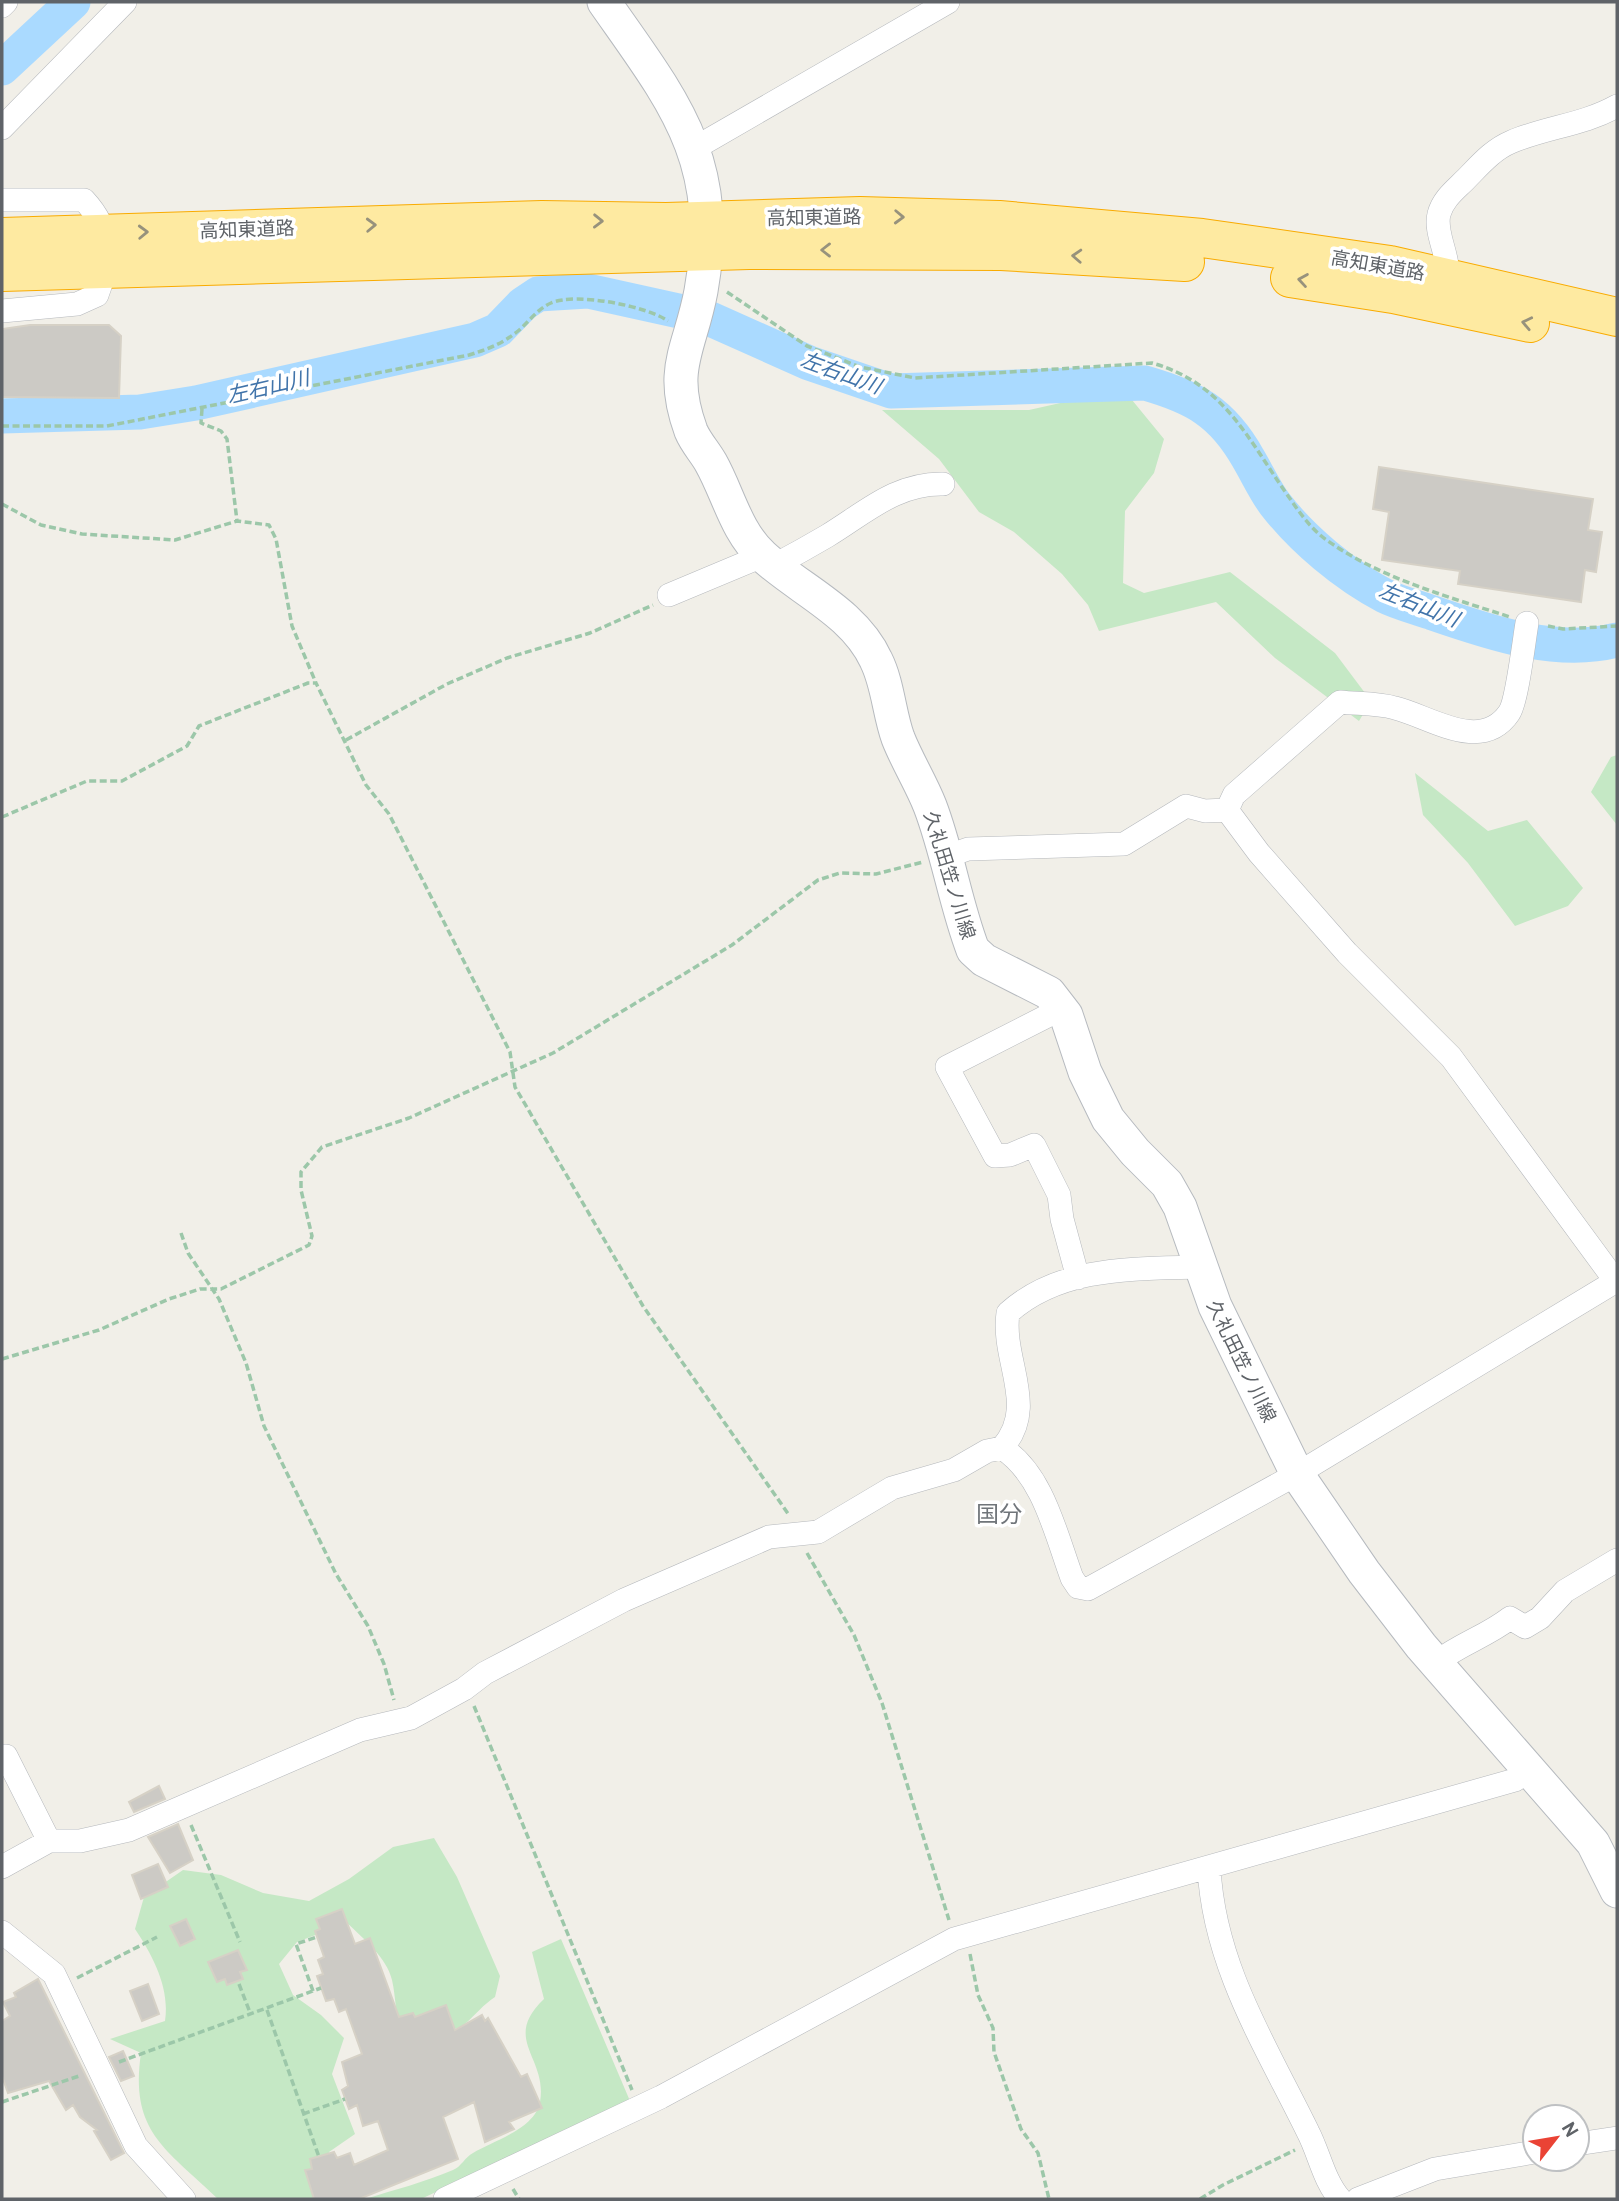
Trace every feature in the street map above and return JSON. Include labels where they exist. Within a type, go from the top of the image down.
[{"type":"highway","name":"高知東道路","points":[[704,259],[860,216],[999,220],[1202,238],[1390,265],[1617,317]]},
{"type":"highway","name":"高知東道路","points":[[2,272],[106,251],[542,220],[704,259],[1001,251],[1194,262],[1393,294],[1617,342]]},
{"type":"highway","name":"高知東道路","points":[[2,237],[106,251]]},
{"type":"main road","name":"久礼田笠ノ川線","points":[[604,2],[661,84],[695,148],[704,186],[704,259],[680,366],[681,400],[693,435],[721,482],[738,522],[768,561],[840,615],[861,637],[877,661],[898,737],[930,807],[972,950],[984,960],[1049,993],[1061,1009],[1085,1072],[1108,1119],[1135,1152],[1167,1184],[1180,1207],[1199,1267],[1297,1474],[1364,1572],[1437,1662],[1586,1834],[1615,1875]]},
{"type":"street","points":[[2,6],[6,2]]},
{"type":"street","points":[[2,128],[125,2]]},
{"type":"street","points":[[695,148],[948,2]]},
{"type":"street","points":[[1447,277],[1448,268],[1438,218],[1443,203],[1459,186],[1495,151],[1511,142],[1595,118],[1617,106]]},
{"type":"street","points":[[2,200],[84,200],[98,216],[106,251],[97,295],[77,304],[2,311]]},
{"type":"street","points":[[669,595],[768,561],[828,535],[878,500],[925,484],[943,484]]},
{"type":"street","points":[[1227,810],[1234,795],[1340,702],[1392,707],[1456,731],[1473,733],[1492,726],[1509,713],[1513,705],[1525,633]]},
{"type":"street","points":[[944,857],[968,849],[1124,844],[1186,806],[1205,811],[1227,810]]},
{"type":"street","points":[[1002,1448],[1014,1456],[1027,1473],[1046,1506],[1072,1578],[1078,1587],[1088,1588],[1297,1474],[1616,1282],[1451,1058],[1347,953],[1259,853],[1227,810]]},
{"type":"street","points":[[1061,1009],[947,1067],[996,1156],[1010,1155],[1034,1145],[1059,1195],[1062,1219],[1078,1278]]},
{"type":"street","points":[[2,1867],[49,1841],[80,1841],[129,1829],[360,1730],[411,1718],[464,1689],[508,1660],[624,1600],[769,1537],[818,1532],[892,1488],[954,1470],[987,1451],[1002,1448],[1016,1428],[1021,1400],[1006,1331],[1008,1313],[1045,1289],[1104,1269],[1199,1267]]},
{"type":"street","points":[[1437,1662],[1457,1646],[1493,1632],[1510,1618],[1525,1627],[1540,1618],[1565,1591],[1617,1560]]},
{"type":"street","points":[[2,1756],[6,1756],[49,1841]]},
{"type":"street","points":[[445,2199],[639,2107],[961,1937],[1515,1780],[1530,1770]]},
{"type":"street","points":[[1209,1868],[1210,1894],[1227,1967],[1334,2192],[1340,2199]]},
{"type":"street","points":[[2,1932],[54,1974],[136,2146],[184,2199]]},
{"type":"street","points":[[1591,2142],[1617,2138]]},
{"type":"street","points":[[1357,2199],[1435,2169],[1521,2154]]},
{"type":"path","points":[[704,259],[807,346],[874,370],[915,378],[1152,363],[1180,371],[1215,395],[1244,428],[1302,516],[1327,541],[1370,564],[1525,633],[1617,626]]},
{"type":"path","points":[[2,426],[107,426],[202,409],[487,349],[519,330],[545,307],[567,299],[647,310],[689,335]]},
{"type":"path","points":[[202,409],[201,423],[221,431],[227,439],[237,521]]},
{"type":"path","points":[[2,504],[41,524],[82,534],[175,540],[237,521],[260,522],[273,530],[292,626],[316,683],[366,785],[389,814],[510,1052],[515,1087],[643,1306],[788,1512],[795,1533],[854,1635],[882,1703],[978,1995],[993,2028],[994,2052],[1021,2129],[1038,2153],[1049,2199]]},
{"type":"path","points":[[345,740],[447,684],[507,658],[621,620],[669,595]]},
{"type":"path","points":[[2,817],[87,781],[122,781],[187,746],[199,726],[255,702],[308,683],[316,683]]},
{"type":"path","points":[[2,1359],[99,1330],[169,1298],[200,1289],[221,1289],[309,1245],[312,1236],[301,1190],[302,1172],[322,1147],[409,1118],[553,1053],[674,982],[744,937],[818,880],[840,873],[876,874],[944,857]]},
{"type":"path","points":[[181,1233],[188,1253],[213,1289],[246,1363],[264,1426],[336,1574],[368,1626],[384,1664],[399,1720]]},
{"type":"path","points":[[464,1689],[486,1728],[530,1845],[639,2107]]},
{"type":"path","points":[[183,1807],[240,1942]]},
{"type":"path","points":[[60,1987],[157,1937]]},
{"type":"path","points":[[313,1991],[296,1944],[317,1937]]},
{"type":"path","points":[[239,1984],[251,2015]]},
{"type":"path","points":[[2,2102],[267,2010],[321,1988]]},
{"type":"path","points":[[267,2010],[319,2157]]},
{"type":"path","points":[[303,2114],[345,2099]]},
{"type":"path","points":[[1200,2199],[1312,2141]]},
{"type":"green space","points":[[1123,389],[1164,439],[1154,473],[1125,511],[1123,583],[1144,593],[1230,572],[1335,653],[1371,701],[1359,721],[1275,658],[1216,602],[1099,631],[1088,605],[1062,574],[1014,532],[979,512],[939,459],[882,410],[1029,410]]},
{"type":"green space","points":[[1617,755],[1617,825],[1591,792],[1611,757]]},
{"type":"green space","points":[[1415,773],[1488,831],[1527,820],[1583,888],[1568,906],[1515,926],[1468,863],[1423,815]]},
{"type":"green space","points":[[434,1838],[457,1877],[500,1976],[495,1997],[466,2023],[452,2030],[401,2030],[392,1980],[385,1964],[374,1949],[347,1923],[297,1942],[279,1964],[293,1995],[321,2015],[344,2038],[332,2074],[355,2134],[329,2152],[324,2187],[331,2199],[218,2199],[168,2152],[147,2121],[141,2103],[141,2053],[110,2039],[165,2021],[165,1996],[159,1973],[135,1929],[144,1897],[183,1870],[221,1875],[263,1893],[309,1901],[349,1879],[393,1847]]},
{"type":"green space","points":[[561,1939],[630,2101],[421,2199],[365,2199],[456,2169],[470,2155],[522,2127],[537,2111],[541,2086],[526,2038],[526,2026],[532,2013],[544,1999],[532,1952]]},
{"type":"building","points":[[30,325],[109,325],[121,336],[119,398],[2,397],[2,329]]},
{"type":"building","points":[[1379,467],[1593,499],[1588,530],[1602,532],[1596,572],[1585,570],[1581,602],[1458,584],[1460,571],[1382,560],[1389,512],[1373,509]]},
{"type":"building","points":[[159,1786],[165,1799],[134,1812],[129,1802]]},
{"type":"building","points":[[178,1824],[193,1860],[170,1873],[148,1837]]},
{"type":"building","points":[[158,1864],[168,1887],[141,1899],[132,1875]]},
{"type":"building","points":[[342,1909],[355,1944],[370,1938],[399,2017],[413,2013],[415,2017],[446,2005],[455,2030],[482,2015],[485,2021],[488,2018],[521,2077],[527,2074],[542,2108],[509,2122],[514,2129],[485,2142],[474,2102],[443,2117],[458,2159],[359,2199],[314,2199],[305,2170],[312,2169],[310,2159],[334,2152],[337,2158],[350,2153],[354,2165],[388,2150],[378,2121],[363,2126],[357,2105],[349,2109],[342,2090],[348,2086],[342,2062],[362,2054],[346,2009],[339,2012],[334,1999],[326,2001],[317,1976],[323,1974],[318,1960],[324,1957],[315,1931],[320,1929],[316,1919]]},
{"type":"building","points":[[186,1919],[195,1939],[180,1946],[170,1926]]},
{"type":"building","points":[[238,1950],[247,1970],[240,1972],[243,1979],[227,1985],[225,1979],[217,1982],[208,1962]]},
{"type":"building","points":[[38,1979],[124,2153],[111,2160],[94,2131],[97,2130],[80,2117],[73,2105],[66,2110],[49,2081],[8,2093],[2,2076],[2,2021],[10,2016],[3,2002],[16,1997],[14,1993]]},
{"type":"building","points":[[148,1984],[159,2014],[142,2021],[130,1991]]},
{"type":"building","points":[[123,2051],[134,2076],[121,2081],[109,2057]]},
{"type":"waterway","points":[[2,68],[73,2]]},
{"type":"waterway","name":"左右山川","points":[[2,416],[140,412],[196,403],[475,340],[498,330],[523,304],[538,294],[588,291],[706,317],[809,363],[891,391],[1145,383],[1162,388],[1205,408],[1217,418],[1238,442],[1275,504],[1298,531],[1340,567],[1385,596],[1522,640],[1570,645],[1617,640]]},
{"type":"district","name":"国分","points":[[999,1514]]}]
